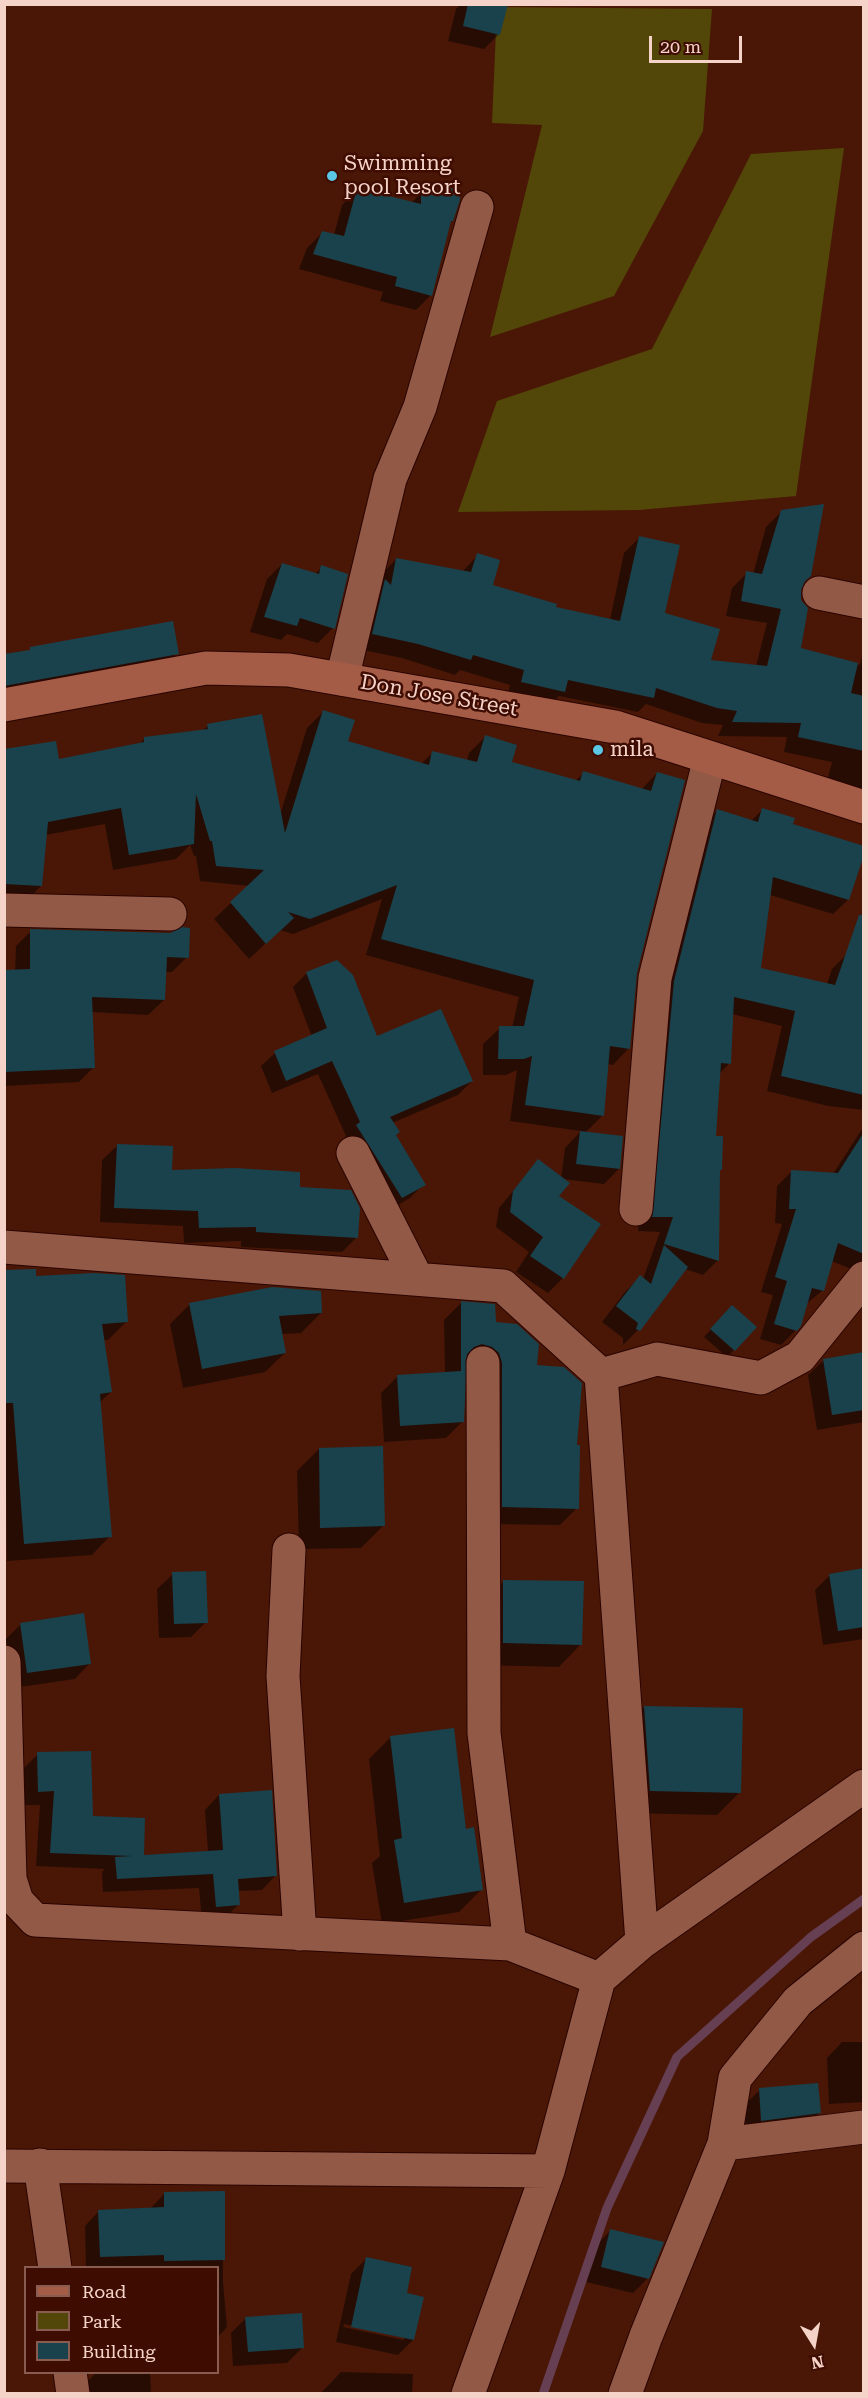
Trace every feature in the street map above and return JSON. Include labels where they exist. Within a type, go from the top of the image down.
[{"type":"street","points":[[342,679],[390,479],[420,407],[477,207]]},
{"type":"street","points":[[819,593],[864,602]]},
{"type":"street","name":"Don Jose Street","points":[[4,705],[206,668],[289,670],[615,727],[864,807]]},
{"type":"street","points":[[636,1209],[654,978],[710,758]]},
{"type":"street","points":[[4,910],[170,914]]},
{"type":"street","points":[[353,1153],[417,1279]]},
{"type":"street","points":[[4,1247],[503,1286],[601,1375],[642,1942]]},
{"type":"street","points":[[601,1375],[657,1359],[761,1378],[800,1357],[864,1278]]},
{"type":"street","points":[[483,1363],[484,1733],[510,1944]]},
{"type":"street","points":[[289,1550],[284,1676],[300,1934]]},
{"type":"street","points":[[4,1662],[10,1879],[17,1901],[35,1920],[510,1944],[599,1979]]},
{"type":"street","points":[[468,2394],[548,2171],[599,1979],[642,1942],[864,1786]]},
{"type":"street","points":[[625,2394],[646,2336],[724,2144],[735,2078],[798,2001],[864,1948]]},
{"type":"street","points":[[724,2144],[864,2127]]},
{"type":"street","points":[[40,2165],[55,2266]]},
{"type":"street","points":[[4,2166],[548,2171]]},
{"type":"street","points":[[70,2374],[73,2394]]},
{"type":"green space","points":[[497,7],[712,9],[703,131],[614,296],[490,337],[542,125],[492,123]]},
{"type":"green space","points":[[844,148],[796,496],[639,510],[458,512],[497,401],[652,349],[751,154]]},
{"type":"building","points":[[468,4],[508,4],[500,35],[463,26]]},
{"type":"building","points":[[459,187],[460,200],[453,221],[451,221],[432,296],[395,286],[397,277],[313,254],[322,231],[344,236],[357,188],[421,204],[421,192]]},
{"type":"building","points":[[824,504],[811,576],[805,581],[801,590],[801,600],[808,608],[801,648],[858,663],[851,693],[864,696],[864,751],[798,737],[801,723],[732,722],[737,711],[717,708],[656,688],[654,698],[568,680],[565,692],[521,682],[524,670],[473,655],[471,660],[418,644],[372,634],[385,579],[391,585],[396,558],[471,572],[477,553],[500,560],[493,585],[557,604],[556,607],[620,621],[639,536],[680,545],[665,613],[720,629],[711,660],[767,666],[781,609],[741,601],[746,571],[762,574],[781,510]]},
{"type":"building","points":[[282,563],[319,574],[321,565],[348,574],[335,629],[300,618],[297,626],[264,617]]},
{"type":"building","points":[[173,621],[179,654],[4,686],[4,654],[30,650],[30,647]]},
{"type":"building","points":[[323,710],[355,720],[348,741],[429,765],[432,751],[477,762],[485,735],[517,745],[512,762],[580,781],[583,771],[651,791],[657,772],[685,780],[637,973],[630,1049],[610,1046],[604,1116],[525,1105],[532,1056],[524,1059],[498,1059],[499,1026],[524,1026],[534,980],[381,939],[397,885],[310,919],[288,912],[294,918],[266,944],[230,902],[264,870],[216,866],[212,841],[210,841],[196,794],[194,844],[129,855],[121,808],[48,822],[42,886],[4,884],[4,749],[56,741],[59,759],[144,742],[144,737],[208,729],[207,724],[262,714],[285,833]]},
{"type":"building","points":[[762,808],[795,818],[793,824],[864,846],[864,855],[849,900],[773,877],[761,968],[835,985],[859,915],[864,915],[864,1095],[781,1076],[795,1011],[734,997],[731,1064],[721,1063],[716,1136],[723,1136],[722,1170],[720,1170],[719,1261],[664,1244],[673,1217],[652,1217],[674,981],[717,809],[758,822]]},
{"type":"building","points":[[182,927],[190,928],[189,958],[167,957],[165,1000],[92,997],[95,1068],[4,1072],[4,970],[30,969],[30,929],[170,933]]},
{"type":"building","points":[[337,960],[353,975],[377,1036],[441,1009],[473,1081],[390,1117],[400,1132],[396,1135],[426,1185],[402,1198],[356,1125],[360,1122],[332,1061],[286,1081],[274,1051],[327,1028],[306,972]]},
{"type":"building","points":[[580,1131],[623,1136],[620,1169],[576,1164]]},
{"type":"building","points":[[864,1132],[864,1254],[838,1243],[824,1291],[812,1288],[801,1326],[797,1331],[774,1324],[787,1281],[775,1277],[796,1209],[789,1209],[791,1170],[838,1173]]},
{"type":"building","points":[[117,1144],[173,1146],[172,1170],[235,1168],[300,1172],[300,1187],[351,1190],[360,1208],[358,1238],[256,1232],[256,1227],[199,1228],[198,1211],[114,1208]]},
{"type":"building","points":[[538,1159],[570,1183],[559,1196],[601,1224],[564,1279],[530,1256],[543,1237],[510,1212],[513,1191]]},
{"type":"building","points":[[664,1245],[688,1267],[640,1331],[636,1329],[638,1323],[616,1306],[640,1275],[651,1284]]},
{"type":"building","points":[[36,1269],[36,1276],[94,1273],[125,1275],[128,1322],[102,1324],[112,1392],[100,1394],[112,1537],[24,1544],[13,1403],[4,1403],[4,1270]]},
{"type":"building","points":[[272,1287],[321,1291],[322,1313],[279,1316],[286,1353],[202,1369],[189,1303]]},
{"type":"building","points":[[461,1301],[495,1304],[496,1322],[517,1324],[539,1344],[537,1365],[564,1367],[582,1383],[577,1445],[580,1445],[579,1509],[502,1507],[502,1363],[499,1353],[492,1347],[482,1344],[474,1347],[467,1354],[464,1422],[400,1426],[397,1375],[461,1371]]},
{"type":"building","points":[[732,1305],[757,1327],[735,1351],[710,1329]]},
{"type":"building","points":[[864,1352],[864,1410],[832,1415],[823,1359]]},
{"type":"building","points":[[383,1446],[385,1526],[320,1528],[319,1448]]},
{"type":"building","points":[[864,1568],[864,1627],[838,1631],[829,1574]]},
{"type":"building","points":[[206,1571],[208,1623],[174,1624],[172,1572]]},
{"type":"building","points":[[503,1580],[584,1581],[582,1645],[503,1643]]},
{"type":"building","points":[[84,1613],[91,1664],[27,1673],[20,1623]]},
{"type":"building","points":[[644,1706],[743,1708],[741,1793],[650,1791]]},
{"type":"building","points":[[454,1728],[466,1829],[474,1827],[483,1890],[404,1903],[394,1840],[402,1838],[390,1736]]},
{"type":"building","points":[[91,1751],[93,1816],[145,1818],[144,1855],[223,1850],[219,1794],[272,1790],[277,1876],[238,1879],[240,1905],[216,1907],[213,1874],[117,1879],[115,1857],[132,1856],[50,1853],[54,1791],[38,1792],[37,1752]]},
{"type":"building","points":[[818,2083],[821,2113],[761,2121],[759,2088]]},
{"type":"building","points":[[225,2191],[225,2260],[164,2261],[164,2255],[100,2257],[98,2210],[164,2207],[164,2192]]},
{"type":"building","points":[[610,2229],[664,2242],[649,2279],[601,2267]]},
{"type":"building","points":[[366,2257],[412,2267],[407,2293],[424,2297],[414,2340],[351,2327]]},
{"type":"building","points":[[302,2313],[304,2348],[248,2352],[245,2317]]},
{"type":"waterway","points":[[543,2394],[607,2208],[677,2057],[811,1937],[864,1899]]},
{"type":"place","name":"Swimming pool Resort","points":[[332,176]]},
{"type":"place","name":"mila","points":[[598,750]]}]
